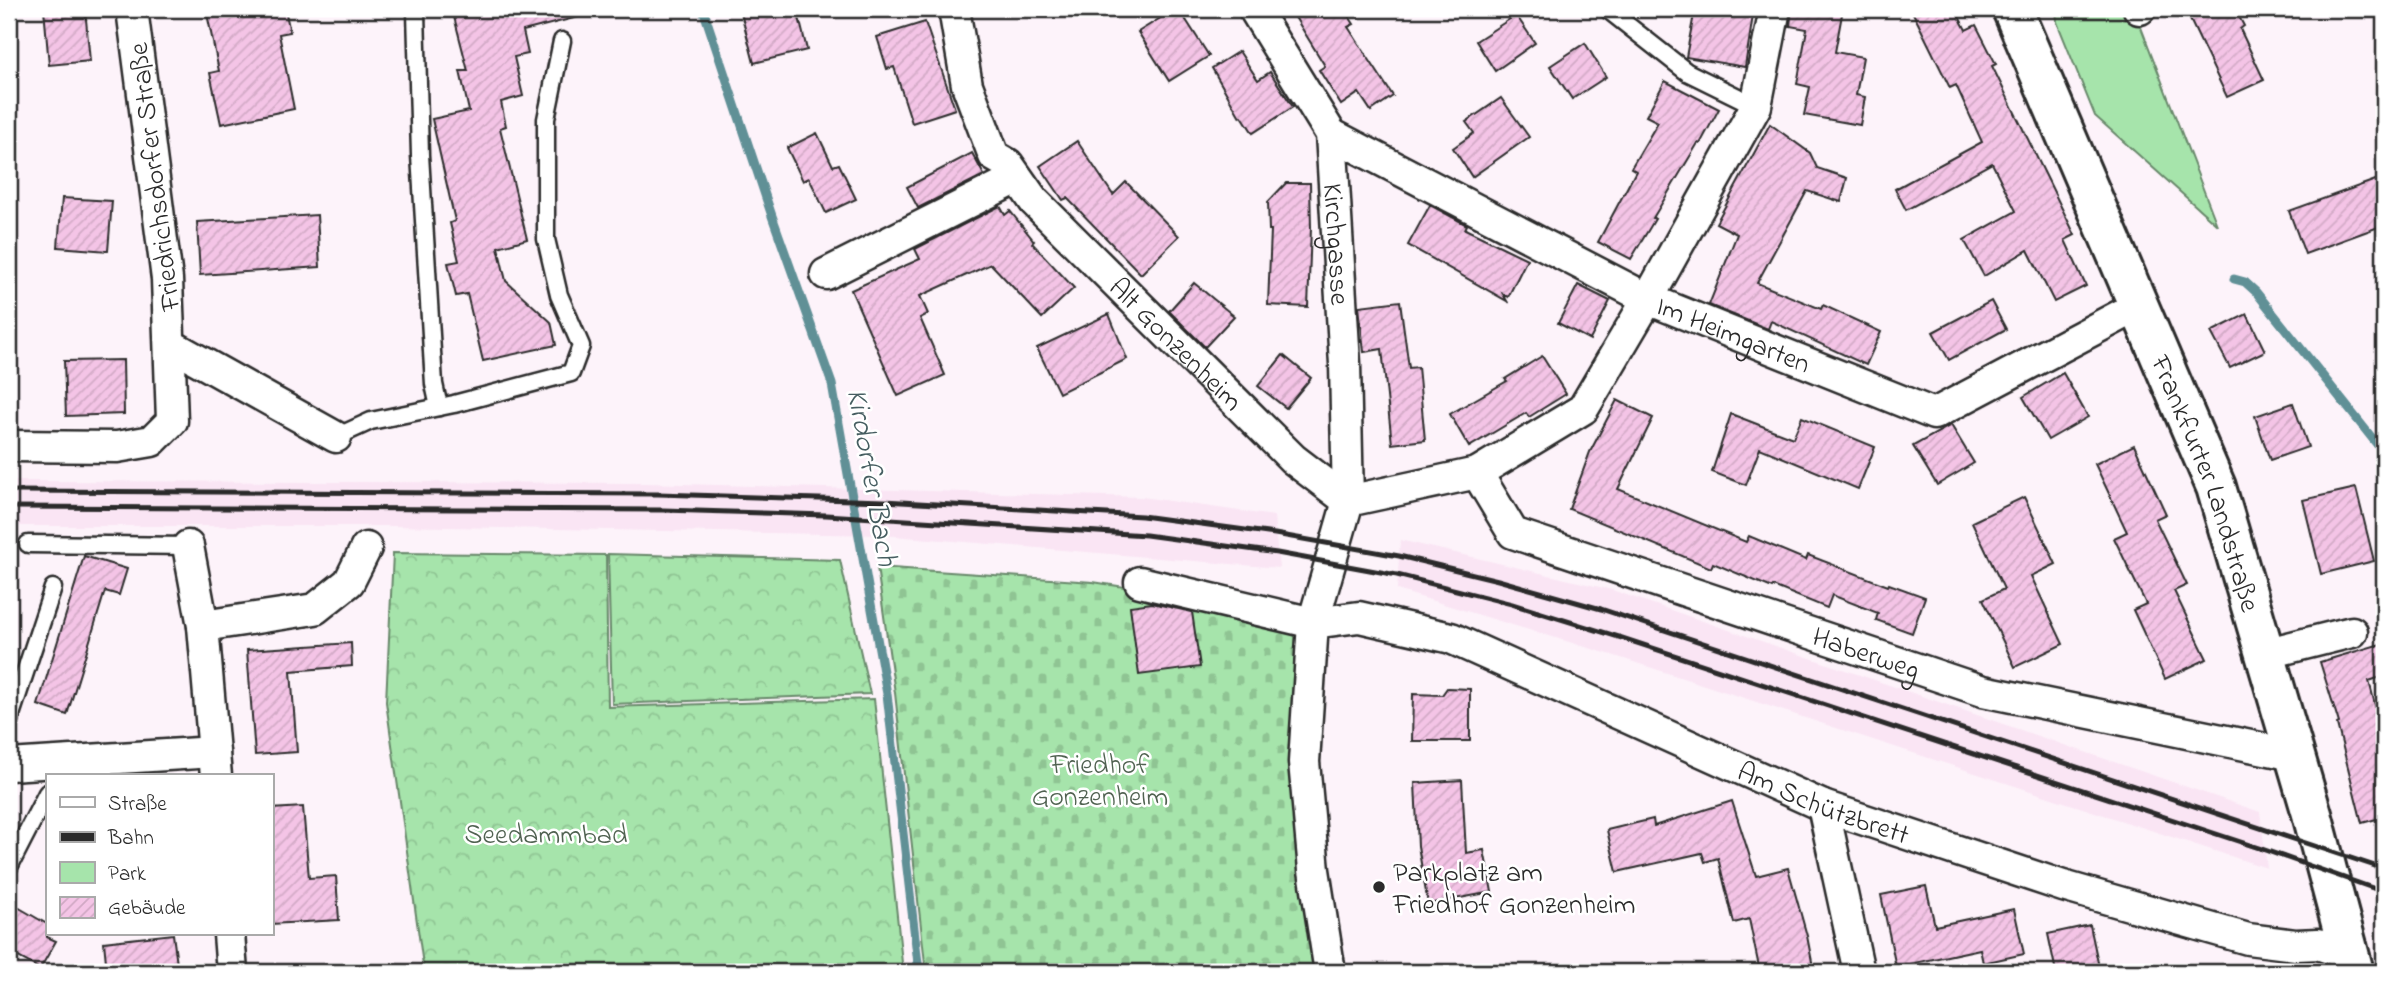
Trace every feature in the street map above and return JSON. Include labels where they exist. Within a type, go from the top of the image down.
[{"type":"street","name":"Friedrichsdorfer Straße","points":[[9,446],[117,447],[152,441],[172,421],[172,345],[167,279],[132,9]]},
{"type":"street","name":"Alt Gonzenheim","points":[[954,9],[967,85],[993,156],[1008,164],[1034,201],[1293,459],[1348,501]]},
{"type":"street","name":"Kirchgasse","points":[[1254,9],[1331,134],[1345,364],[1348,501],[1313,623],[1304,762],[1314,870],[1330,972]]},
{"type":"street","points":[[1348,501],[1477,473],[1583,409],[1756,106],[1775,9]]},
{"type":"street","name":"Frankfurter Landstraße","points":[[2012,9],[2216,487],[2312,814],[2352,964]]},
{"type":"street","name":"Im Heimgarten","points":[[1331,134],[1648,299],[1934,414],[2140,304]]},
{"type":"street","points":[[826,274],[1017,178]]},
{"type":"street","name":"Friedrichsdorfer Straße","points":[[172,345],[336,436]]},
{"type":"street","name":"Haberweg","points":[[1477,473],[1513,533],[1983,691],[2294,755]]},
{"type":"street","points":[[9,765],[60,770],[215,764],[203,626],[188,545]]},
{"type":"street","points":[[203,626],[315,609],[349,582],[366,548]]},
{"type":"street","points":[[1140,582],[1313,623]]},
{"type":"street","name":"Am Schützbrett","points":[[1313,623],[1359,617],[1451,638],[1823,806],[2063,886],[2248,939],[2296,945],[2318,944],[2352,964]]},
{"type":"street","points":[[2264,654],[2352,632]]},
{"type":"street","points":[[1823,806],[1859,972]]},
{"type":"street","points":[[229,936],[232,972]]},
{"type":"lane","points":[[1607,9],[1687,72],[1756,106]]},
{"type":"lane","points":[[416,12],[422,182],[434,384],[439,407]]},
{"type":"lane","points":[[336,436],[370,421],[439,407],[571,373],[581,346],[559,295],[546,239],[546,119],[562,41]]},
{"type":"lane","points":[[28,544],[188,545]]},
{"type":"lane","points":[[9,721],[53,589]]},
{"type":"lane","points":[[9,867],[46,795]]},
{"type":"shaded area","points":[[9,481],[646,483],[1142,497],[1274,516],[1279,568],[882,535],[389,526],[9,526]]},
{"type":"shaded area","points":[[1400,540],[1612,590],[2260,812],[2267,868],[1612,655],[1397,590]]},
{"type":"green space","points":[[2056,9],[2134,9],[2217,225],[2095,116],[2057,22]]},
{"type":"green space","name":"Seedammbad","points":[[393,553],[606,555],[608,707],[874,699],[903,972],[424,972],[386,702]]},
{"type":"green space","points":[[608,554],[840,560],[870,694],[612,704]]},
{"type":"green space","name":"Friedhof Gonzenheim","points":[[877,567],[1093,582],[1200,599],[1298,622],[1317,972],[926,972],[895,693]]},
{"type":"building","points":[[44,9],[85,9],[90,61],[49,65]]},
{"type":"building","points":[[206,9],[285,9],[290,32],[279,34],[294,109],[221,124],[210,73],[219,71]]},
{"type":"building","points":[[452,9],[577,9],[578,17],[523,31],[528,54],[514,57],[523,96],[501,102],[506,126],[500,128],[527,239],[498,247],[506,281],[551,322],[556,345],[483,361],[467,294],[456,296],[448,263],[459,261],[450,223],[455,221],[432,119],[469,111],[460,71],[468,71]]},
{"type":"building","points":[[740,9],[797,9],[807,50],[754,63]]},
{"type":"building","points":[[1179,9],[1209,56],[1169,81],[1138,32]]},
{"type":"building","points":[[1290,9],[1344,9],[1354,24],[1348,27],[1393,96],[1371,111],[1359,93],[1341,105],[1319,70],[1325,66]]},
{"type":"building","points":[[1695,9],[1754,9],[1745,67],[1686,57]]},
{"type":"building","points":[[1792,9],[1843,9],[1835,52],[1863,57],[1856,95],[1865,97],[1860,125],[1804,115],[1810,87],[1797,84],[1807,29],[1790,26]]},
{"type":"building","points":[[1911,9],[1955,9],[1966,30],[1976,25],[1996,64],[1992,66],[2075,235],[2065,240],[2086,286],[2054,302],[2028,250],[1984,276],[1964,240],[2016,211],[1992,163],[1906,210],[1895,189],[1982,142],[1956,85],[1950,88]]},
{"type":"building","points":[[2185,9],[2235,9],[2244,26],[2240,29],[2264,80],[2227,97]]},
{"type":"building","points":[[1516,15],[1535,43],[1495,71],[1476,41]]},
{"type":"building","points":[[925,22],[955,109],[912,123],[894,67],[887,69],[877,37]]},
{"type":"building","points":[[1585,43],[1606,77],[1572,99],[1550,66]]},
{"type":"building","points":[[1239,51],[1258,80],[1270,72],[1293,107],[1253,133],[1242,116],[1240,117],[1212,68]]},
{"type":"building","points":[[1665,81],[1719,109],[1631,259],[1598,242],[1636,171],[1631,168],[1658,122],[1646,116]]},
{"type":"building","points":[[1501,98],[1529,137],[1472,177],[1453,148],[1474,133],[1466,122]]},
{"type":"building","points":[[1770,124],[1810,153],[1817,168],[1847,178],[1841,202],[1807,191],[1757,283],[1821,309],[1823,305],[1881,332],[1866,365],[1771,321],[1768,329],[1709,305],[1737,234],[1716,223]]},
{"type":"building","points":[[817,133],[833,166],[839,164],[856,199],[826,213],[809,178],[803,181],[787,148]]},
{"type":"building","points":[[1077,141],[1113,195],[1126,182],[1179,236],[1141,274],[1067,198],[1063,200],[1040,166]]},
{"type":"building","points":[[972,153],[984,175],[918,208],[907,187]]},
{"type":"building","points":[[2384,177],[2384,225],[2305,254],[2289,211]]},
{"type":"building","points":[[1286,183],[1310,183],[1308,307],[1268,305],[1271,230],[1268,202]]},
{"type":"building","points":[[62,198],[112,201],[108,251],[58,247]]},
{"type":"building","points":[[1430,205],[1467,225],[1465,229],[1527,259],[1508,297],[1503,294],[1507,301],[1408,245]]},
{"type":"building","points":[[1000,206],[1005,215],[1010,211],[1034,241],[1032,243],[1074,288],[1042,318],[991,264],[920,296],[928,314],[920,318],[945,375],[898,396],[851,290],[920,259],[915,249]]},
{"type":"building","points":[[317,215],[320,267],[200,275],[197,222]]},
{"type":"building","points":[[1194,283],[1234,316],[1205,347],[1169,311]]},
{"type":"building","points":[[1578,285],[1610,301],[1590,340],[1558,323]]},
{"type":"building","points":[[1400,301],[1409,368],[1418,367],[1425,440],[1392,444],[1382,349],[1364,352],[1359,306]]},
{"type":"building","points":[[1991,301],[2006,329],[1949,360],[1933,332]]},
{"type":"building","points":[[1109,314],[1127,359],[1059,393],[1037,348]]},
{"type":"building","points":[[2247,314],[2265,351],[2230,368],[2211,332]]},
{"type":"building","points":[[1283,355],[1311,378],[1286,408],[1258,386]]},
{"type":"building","points":[[1542,356],[1566,394],[1529,417],[1526,413],[1469,447],[1450,414],[1507,381],[1505,379]]},
{"type":"building","points":[[123,360],[124,414],[66,416],[64,361]]},
{"type":"building","points":[[2063,373],[2088,417],[2048,440],[2023,397]]},
{"type":"building","points":[[1617,400],[1653,418],[1618,489],[1746,542],[1749,536],[1806,560],[1808,555],[1888,586],[1889,584],[1925,597],[1912,633],[1876,620],[1878,613],[1832,595],[1827,608],[1713,563],[1711,568],[1569,509],[1590,452]]},
{"type":"building","points":[[2293,403],[2308,447],[2270,460],[2255,416]]},
{"type":"building","points":[[1731,414],[1793,438],[1802,417],[1875,447],[1858,489],[1760,448],[1746,485],[1712,472]]},
{"type":"building","points":[[1951,425],[1974,463],[1937,485],[1913,446]]},
{"type":"building","points":[[2134,445],[2166,514],[2155,519],[2187,585],[2174,591],[2207,659],[2165,679],[2133,610],[2146,604],[2114,538],[2127,532],[2095,464]]},
{"type":"building","points":[[2356,488],[2374,561],[2321,574],[2303,500]]},
{"type":"building","points":[[2024,497],[2056,564],[2031,576],[2063,644],[2015,667],[1983,599],[2004,589],[1972,522]]},
{"type":"building","points":[[84,556],[127,569],[119,595],[105,591],[67,715],[38,705]]},
{"type":"building","points":[[1152,603],[1192,612],[1200,667],[1139,675],[1130,606]]},
{"type":"building","points":[[351,643],[352,666],[291,671],[297,752],[255,755],[247,650]]},
{"type":"building","points":[[2384,643],[2384,676],[2369,681],[2384,740],[2384,817],[2362,823],[2337,724],[2339,723],[2320,662]]},
{"type":"building","points":[[1447,688],[1470,689],[1470,741],[1412,741],[1413,694],[1442,695]]},
{"type":"building","points":[[1462,780],[1466,853],[1484,850],[1492,892],[1428,904],[1418,846],[1415,783]]},
{"type":"building","points":[[1732,801],[1756,876],[1788,868],[1814,972],[1760,972],[1749,919],[1734,923],[1718,858],[1705,862],[1702,853],[1617,872],[1607,830],[1653,819],[1654,826]]},
{"type":"building","points":[[303,807],[309,878],[336,876],[339,920],[273,924],[273,809]]},
{"type":"building","points":[[1926,886],[1935,926],[2014,909],[2024,954],[1983,963],[1980,949],[1896,967],[1881,895]]},
{"type":"building","points":[[9,902],[46,923],[46,936],[56,941],[40,969],[9,952]]},
{"type":"building","points":[[2090,925],[2100,972],[2056,972],[2048,934]]},
{"type":"building","points":[[173,936],[178,972],[107,972],[104,942]]},
{"type":"waterway","name":"Kirdorfer Bach","points":[[703,9],[832,384],[887,694],[919,972]]},
{"type":"waterway","points":[[2234,279],[2245,282],[2256,292],[2384,453]]},
{"type":"railway","points":[[9,491],[658,494],[884,501],[1142,516],[1275,534],[1399,556],[1601,609],[2384,869]]},
{"type":"railway","points":[[9,507],[663,510],[826,515],[1146,535],[1277,553],[1397,575],[1512,604],[2262,849],[2384,892]]},
{"type":"place","name":"Parkplatz am Friedhof Gonzenheim","points":[[1379,887]]}]
